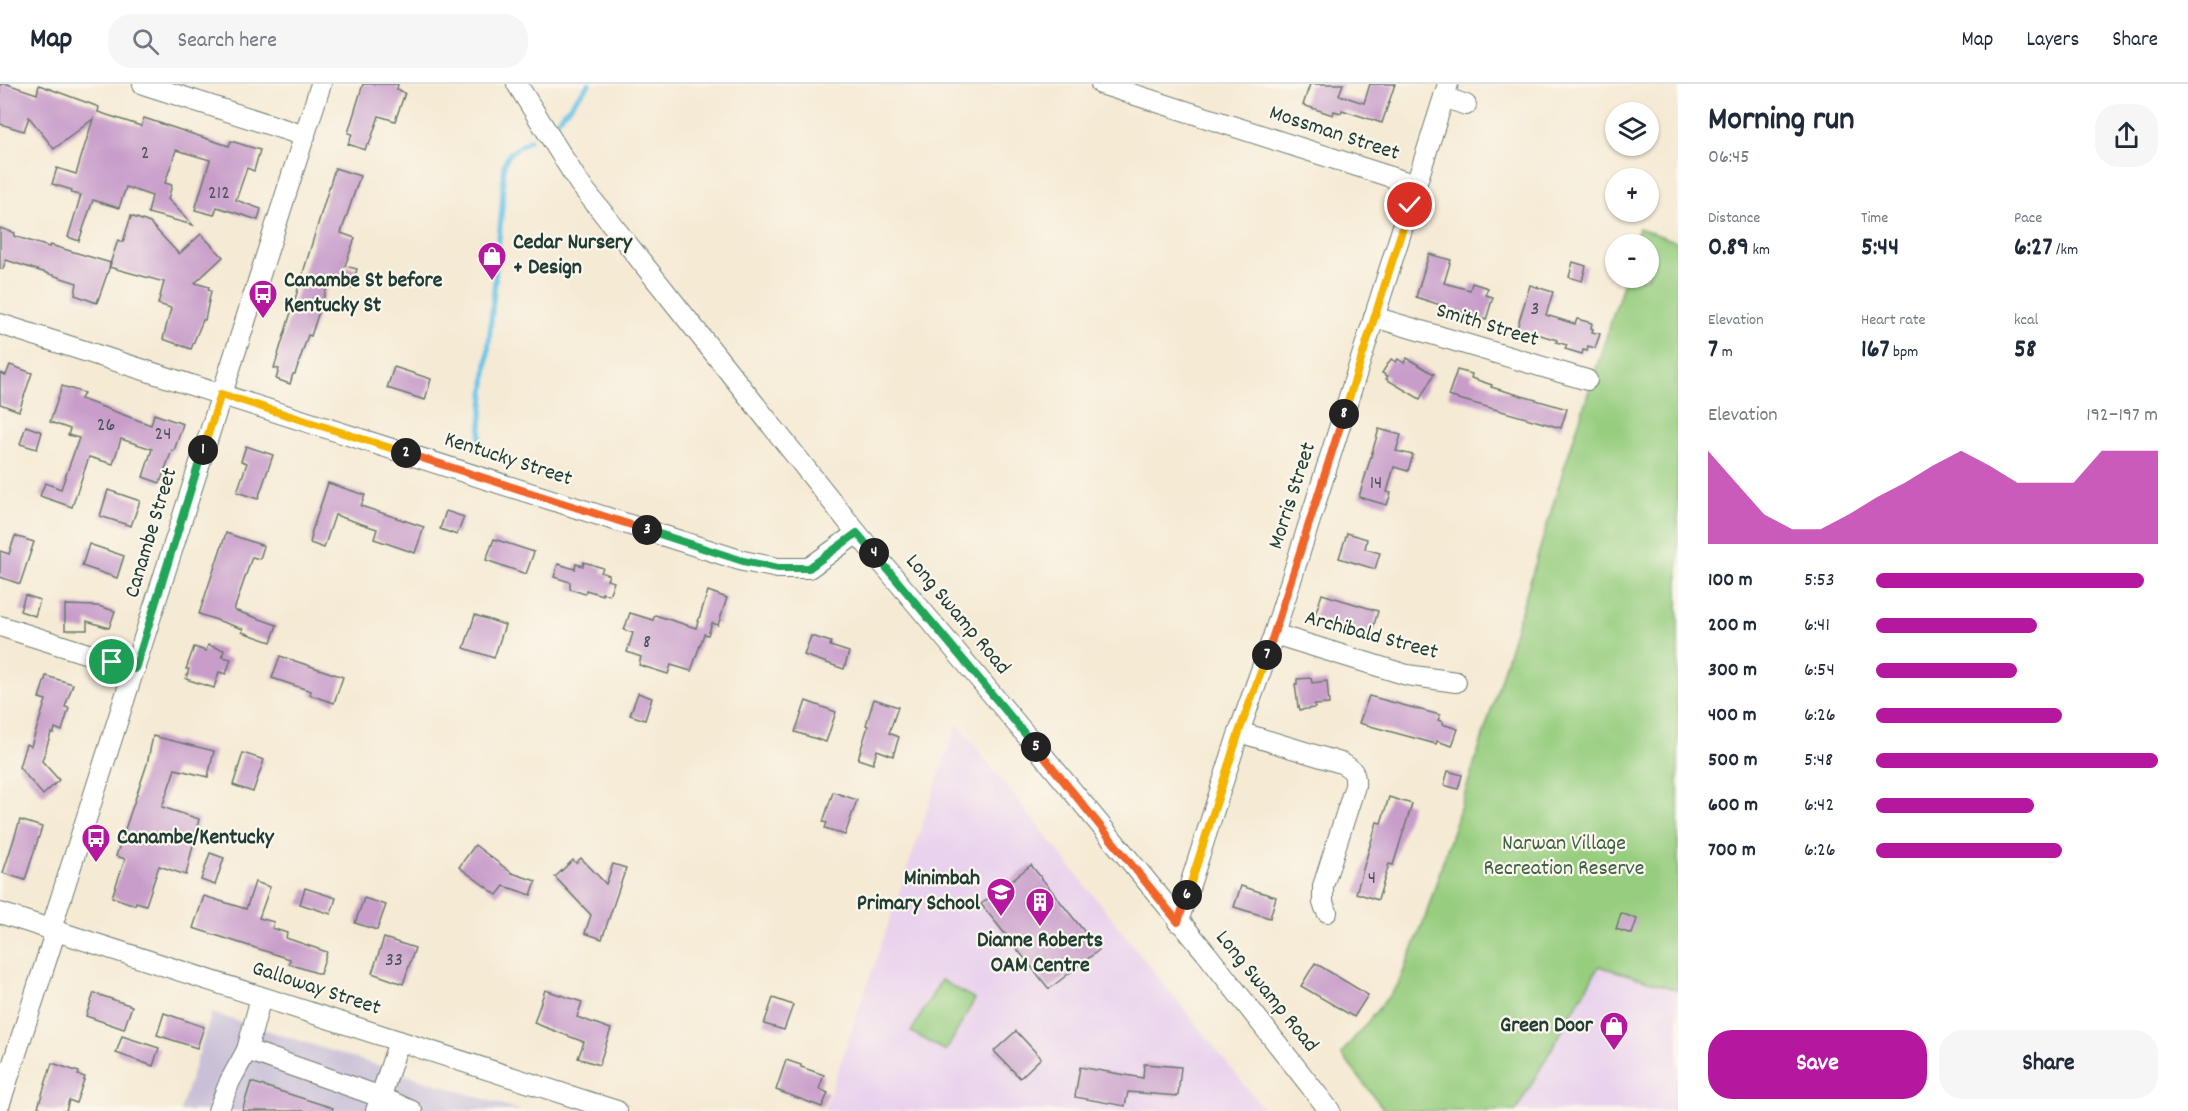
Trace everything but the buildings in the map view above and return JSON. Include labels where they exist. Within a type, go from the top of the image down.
[{"type":"street","points":[[143,84],[305,135]]},
{"type":"street","name":"Canambe Street","points":[[0,1103],[221,394],[321,84]]},
{"type":"street","name":"Long Swamp Road","points":[[517,84],[579,183],[857,533],[1206,953],[1330,1111]]},
{"type":"street","name":"Mossman Street","points":[[1101,84],[1416,185]]},
{"type":"street","points":[[1446,90],[1466,105]]},
{"type":"street","name":"Morris Street","points":[[1178,922],[1239,732],[1274,634],[1446,90]]},
{"type":"street","name":"Smith Street","points":[[1374,317],[1587,380]]},
{"type":"street","name":"Kentucky Street","points":[[0,324],[743,561],[778,568],[809,568],[857,533]]},
{"type":"street","points":[[0,626],[135,669]]},
{"type":"street","name":"Archibald Street","points":[[1274,634],[1407,675],[1456,682]]},
{"type":"street","points":[[1239,732],[1341,763],[1352,768],[1356,776],[1355,786],[1323,886],[1323,903],[1328,912]]},
{"type":"street","name":"Galloway Street","points":[[0,913],[617,1111]]},
{"type":"street","points":[[218,1111],[230,1081],[247,1050],[261,997]]},
{"type":"street","points":[[378,1104],[399,1041]]},
{"type":"street","points":[[247,1050],[378,1104],[412,1111]]},
{"type":"shaded area","name":"Minimbah Primary School","points":[[957,724],[1265,1111],[824,1111]]},
{"type":"shaded area","name":"Green Door","points":[[1599,965],[1678,990],[1678,1111],[1516,1111]]},
{"type":"shaded area","points":[[212,1013],[522,1111],[180,1111]]},
{"type":"green space","name":"Narwan Village Recreation Reserve","points":[[1639,228],[1656,234],[1637,234]]},
{"type":"green space","name":"Narwan Village Recreation Reserve","points":[[1659,235],[1678,242],[1678,990],[1599,966],[1516,1111],[1385,1111],[1341,1054],[1398,985],[1425,918],[1491,711],[1562,475],[1622,288],[1659,288]]},
{"type":"green space","points":[[941,980],[975,999],[946,1051],[911,1032]]},
{"type":"waterway","points":[[556,122],[589,84]]},
{"type":"waterway","points":[[479,446],[502,207],[504,164],[510,153],[530,140]]},
{"type":"place","name":"Cedar Nursery + Design","points":[[492,282]]},
{"type":"place","name":"Canambe St before Kentucky St","points":[[263,320]]},
{"type":"place","name":"Canambe/Kentucky","points":[[96,864]]},
{"type":"place","name":"Minimbah Primary School","points":[[1001,918]]},
{"type":"place","name":"Dianne Roberts OAM Centre","points":[[1040,928]]},
{"type":"place","name":"Green Door","points":[[1614,1052]]},
{"type":"route","points":[[112,662],[135,669],[221,394],[743,561],[778,568],[809,568],[857,533],[1032,742],[1178,922],[1239,732],[1274,634],[1410,205]]}]
